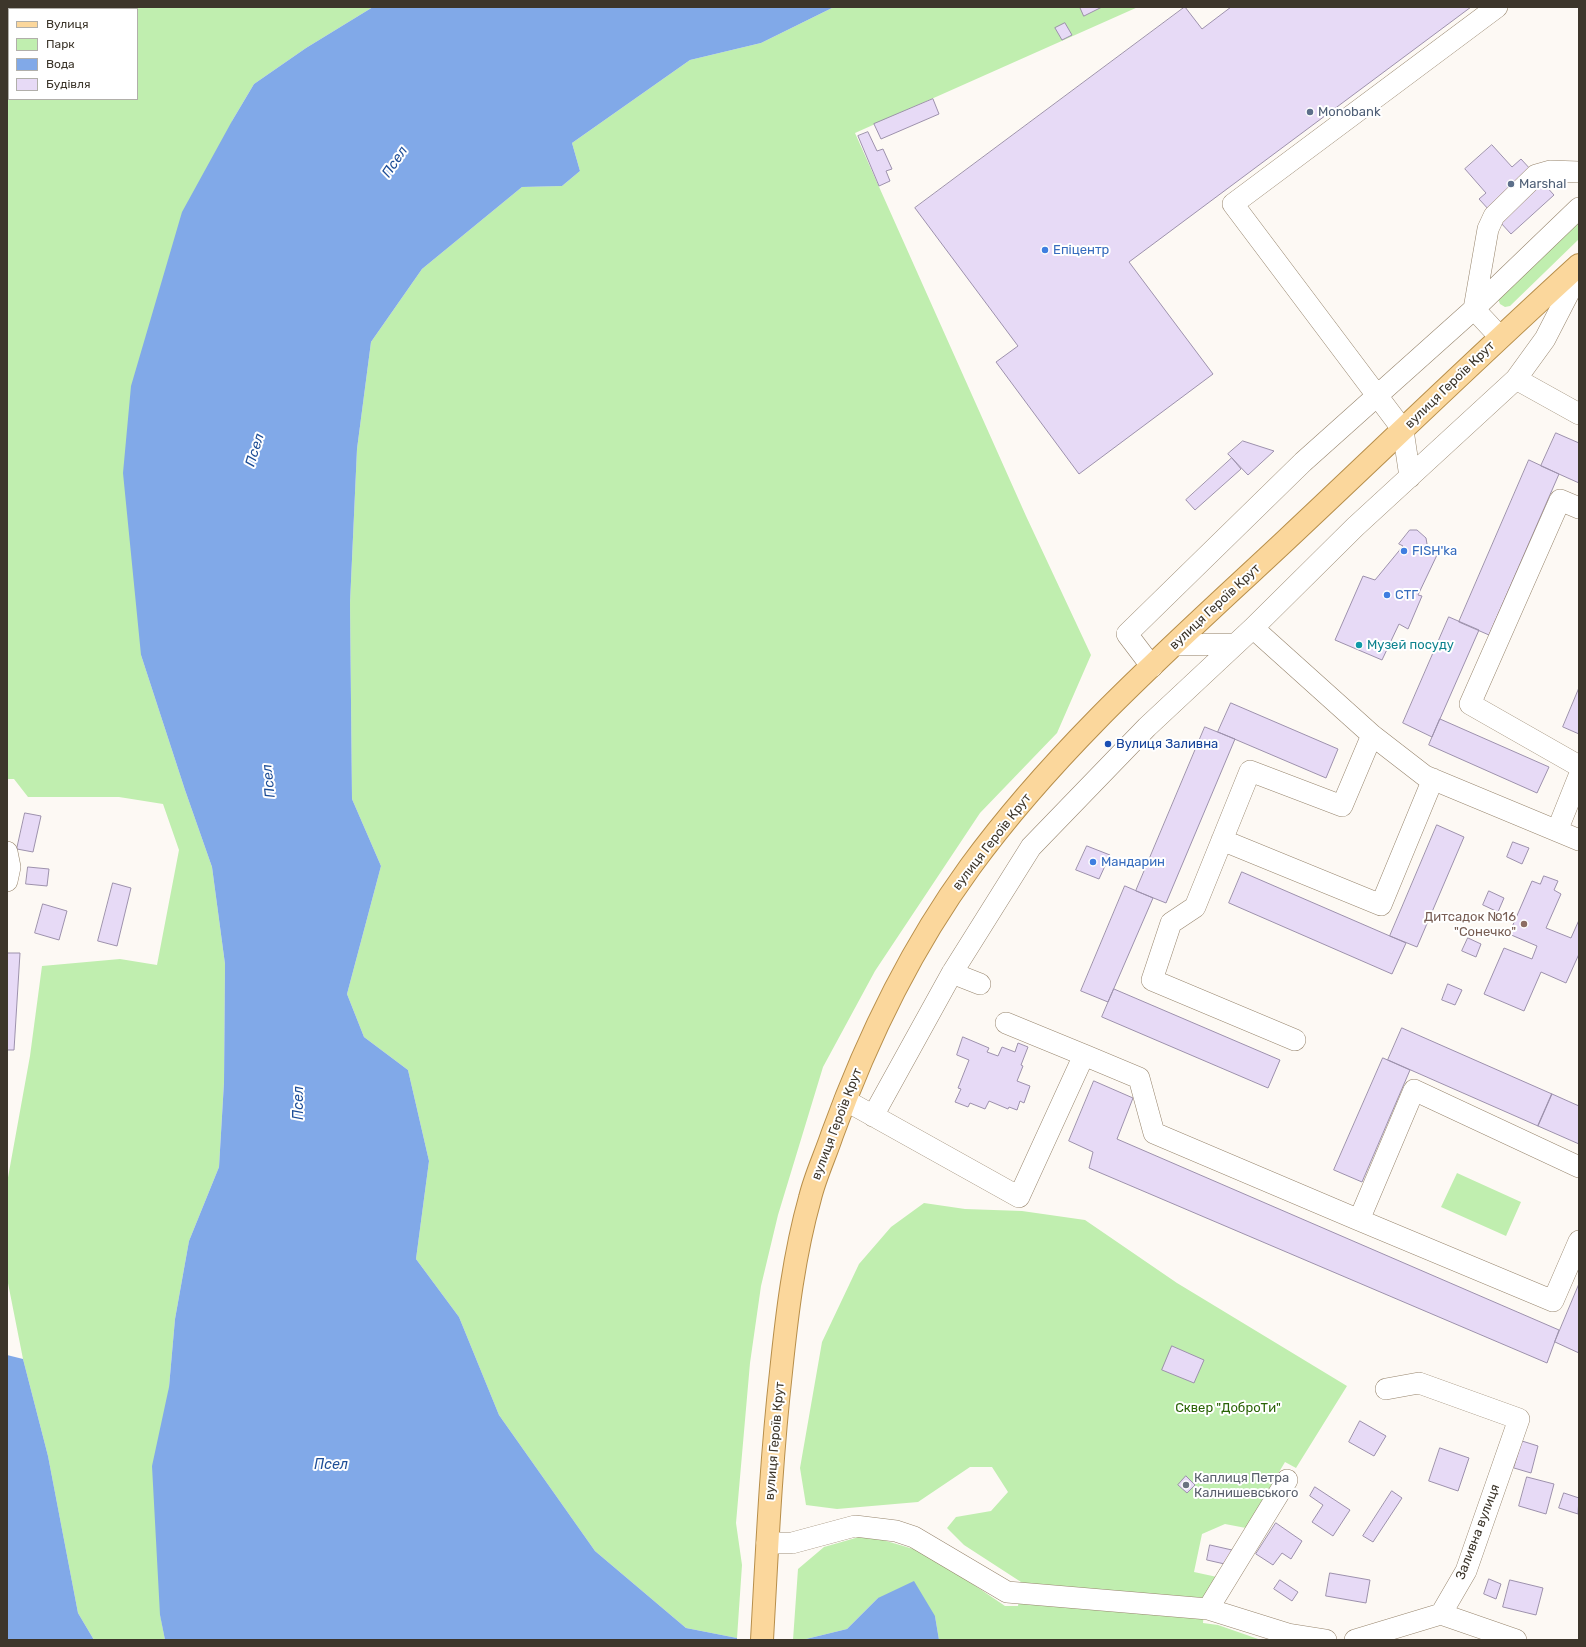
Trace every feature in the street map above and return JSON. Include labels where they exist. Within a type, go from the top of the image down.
[{"type":"main road","name":"вулиця Героїв Крут","points":[[762,1640],[776,1418],[789,1296],[810,1196],[845,1100],[881,1016],[926,933],[969,868],[1013,812],[1070,748],[1175,645],[1500,337],[1579,266]]},
{"type":"street","points":[[1410,477],[1403,430],[1233,204],[1497,7]]},
{"type":"street","points":[[1474,308],[1488,229],[1494,216],[1536,175],[1550,171],[1579,172]]},
{"type":"street","points":[[1152,667],[1126,634],[1303,462],[1474,308],[1579,208]]},
{"type":"street","points":[[873,1116],[952,973],[1031,847],[1147,727],[1253,628],[1355,527],[1516,379],[1545,339],[1579,273]]},
{"type":"street","points":[[1474,308],[1500,337]]},
{"type":"street","points":[[1516,379],[1579,414]]},
{"type":"street","points":[[1579,508],[1560,500],[1470,704],[1579,766]]},
{"type":"street","points":[[1253,628],[1372,735],[1425,776],[1579,840]]},
{"type":"street","points":[[1175,645],[1235,644]]},
{"type":"street","points":[[1295,1040],[1152,980],[1171,923],[1195,907],[1250,770],[1342,806],[1372,735]]},
{"type":"street","points":[[1557,831],[1579,776]]},
{"type":"street","points":[[1222,840],[1381,905],[1433,779]]},
{"type":"street","points":[[7,852],[10,866],[7,881]]},
{"type":"street","points":[[952,973],[980,984]]},
{"type":"street","points":[[1006,1023],[1139,1078],[1154,1133],[1553,1301],[1579,1242]]},
{"type":"street","points":[[845,1100],[1019,1197],[1084,1055]]},
{"type":"street","points":[[1359,1220],[1414,1090],[1579,1167]]},
{"type":"street","name":"Заливна вулиця","points":[[1386,1389],[1419,1383],[1519,1419],[1466,1571],[1441,1614]]},
{"type":"street","points":[[1208,1609],[1287,1480]]},
{"type":"street","points":[[767,1543],[792,1543],[855,1526],[896,1531],[914,1537],[1007,1592],[1208,1609],[1288,1634],[1326,1640]]},
{"type":"street","points":[[1355,1640],[1441,1614],[1516,1640]]},
{"type":"green space","points":[[7,7],[373,7],[306,48],[254,84],[232,121],[141,655],[212,867],[225,964],[224,1082],[219,1167],[189,1241],[175,1319],[169,1387],[160,1614],[165,1640],[94,1640],[78,1613],[48,1456],[23,1359],[7,1278],[7,1183],[30,1056],[42,966],[120,959],[157,965],[179,850],[163,804],[119,797],[28,797],[14,779],[7,779]]},
{"type":"green space","points":[[834,7],[1138,7],[855,133],[1026,516],[1091,655],[1057,733],[980,813],[875,971],[823,1067],[778,1215],[761,1286],[750,1363],[736,1523],[742,1565],[737,1638],[686,1628],[595,1551],[499,1415],[459,1317],[416,1259],[429,1161],[408,1070],[364,1037],[347,994],[381,866],[352,799],[350,603],[357,449],[371,342],[422,269],[522,187],[562,186],[580,171],[572,143],[690,60],[761,43]]},
{"type":"green space","points":[[1579,217],[1579,239],[1510,306],[1505,307],[1500,304],[1498,299]]},
{"type":"green space","points":[[1457,1173],[1521,1202],[1506,1236],[1441,1207]]},
{"type":"green space","name":"Сквер \"ДоброТи\"","points":[[924,1203],[965,1209],[1022,1211],[1085,1220],[1177,1283],[1347,1386],[1296,1468],[1285,1462],[1246,1528],[1225,1524],[1202,1534],[1194,1572],[1217,1577],[1205,1598],[1203,1623],[1218,1625],[1261,1640],[939,1640],[935,1616],[878,1598],[847,1629],[802,1640],[793,1640],[798,1569],[824,1547],[866,1535],[927,1553],[1005,1606],[1018,1606],[1021,1582],[964,1545],[947,1528],[956,1517],[991,1511],[1008,1492],[992,1467],[970,1467],[918,1502],[837,1509],[806,1505],[800,1468],[822,1342],[859,1264],[891,1227]]},
{"type":"water","name":"Псел","points":[[373,7],[834,7],[761,43],[690,60],[572,143],[580,171],[562,186],[522,187],[422,269],[371,342],[357,449],[350,603],[352,799],[381,866],[347,994],[364,1037],[408,1070],[429,1161],[416,1259],[459,1317],[499,1415],[595,1551],[686,1628],[737,1638],[737,1640],[165,1640],[160,1615],[152,1466],[169,1387],[175,1319],[189,1241],[219,1167],[224,1082],[225,964],[212,867],[141,655],[123,473],[131,386],[182,212],[254,84],[306,48]]},
{"type":"water","points":[[7,1355],[23,1359],[48,1456],[78,1613],[94,1640],[7,1640]]},
{"type":"water","points":[[914,1581],[935,1616],[939,1640],[802,1640],[847,1629],[878,1598]]},
{"type":"building","points":[[1080,7],[1102,7],[1084,16]]},
{"type":"building","name":"Епіцентр","points":[[1185,7],[1202,29],[1231,7],[1471,7],[1129,262],[1213,374],[1079,474],[996,362],[1018,346],[915,208]]},
{"type":"building","points":[[1065,23],[1072,35],[1062,40],[1055,28]]},
{"type":"building","points":[[933,99],[939,114],[881,139],[874,124]]},
{"type":"building","points":[[868,132],[877,151],[883,149],[892,169],[886,171],[890,181],[879,186],[858,136]]},
{"type":"building","name":"Marshal","points":[[1492,145],[1512,167],[1521,159],[1554,195],[1511,234],[1479,199],[1486,193],[1465,169]]},
{"type":"building","points":[[1556,433],[1579,443],[1579,483],[1541,466]]},
{"type":"building","points":[[1243,441],[1274,451],[1248,475],[1228,454]]},
{"type":"building","points":[[1232,458],[1241,469],[1195,510],[1186,500]]},
{"type":"building","points":[[1529,460],[1559,474],[1489,635],[1459,622]]},
{"type":"building","name":"СТГ","points":[[1410,530],[1417,530],[1426,538],[1427,544],[1437,555],[1418,595],[1422,596],[1408,629],[1399,624],[1382,660],[1335,640],[1363,576],[1375,580],[1403,546],[1399,544]]},
{"type":"building","points":[[1449,617],[1479,630],[1432,737],[1403,723]]},
{"type":"building","points":[[1579,688],[1579,734],[1563,727]]},
{"type":"building","points":[[1231,703],[1338,749],[1326,778],[1218,732]]},
{"type":"building","points":[[1440,719],[1549,767],[1537,793],[1429,745]]},
{"type":"building","points":[[1205,727],[1235,739],[1166,903],[1136,891]]},
{"type":"building","points":[[25,813],[41,816],[33,852],[17,849]]},
{"type":"building","points":[[1437,825],[1464,837],[1417,947],[1390,936]]},
{"type":"building","points":[[1513,842],[1529,848],[1522,864],[1507,857]]},
{"type":"building","name":"Мандарин","points":[[1087,846],[1110,855],[1099,879],[1076,870]]},
{"type":"building","points":[[28,867],[49,869],[47,886],[26,884]]},
{"type":"building","points":[[1242,872],[1406,943],[1392,974],[1229,903]]},
{"type":"building","points":[[1544,876],[1558,881],[1554,890],[1561,894],[1546,928],[1571,938],[1579,920],[1579,954],[1566,983],[1541,972],[1524,1011],[1484,994],[1504,948],[1532,959],[1537,946],[1509,934],[1532,881],[1540,884]]},
{"type":"building","points":[[113,883],[131,888],[117,946],[98,941]]},
{"type":"building","points":[[1125,886],[1153,898],[1108,1002],[1081,991]]},
{"type":"building","points":[[1489,891],[1504,898],[1498,912],[1483,905]]},
{"type":"building","points":[[43,904],[67,911],[59,940],[35,933]]},
{"type":"building","points":[[1468,938],[1481,944],[1476,957],[1462,951]]},
{"type":"building","points":[[7,953],[20,953],[14,1050],[7,1050]]},
{"type":"building","points":[[1448,984],[1462,990],[1455,1005],[1442,1000]]},
{"type":"building","points":[[1114,989],[1280,1060],[1268,1088],[1102,1017]]},
{"type":"building","points":[[1402,1028],[1552,1094],[1538,1126],[1388,1060]]},
{"type":"building","points":[[963,1037],[989,1048],[987,1052],[998,1056],[1002,1047],[1015,1052],[1018,1043],[1028,1047],[1017,1081],[1030,1086],[1024,1103],[1020,1101],[1017,1110],[1009,1107],[1008,1109],[989,1101],[985,1109],[970,1103],[968,1107],[955,1102],[961,1089],[958,1088],[969,1060],[957,1055]]},
{"type":"building","points":[[1383,1058],[1410,1070],[1362,1182],[1334,1170]]},
{"type":"building","points":[[1094,1081],[1133,1098],[1117,1139],[1559,1330],[1547,1363],[1089,1168],[1093,1152],[1069,1141]]},
{"type":"building","points":[[1552,1094],[1579,1106],[1579,1144],[1538,1126]]},
{"type":"building","points":[[1579,1284],[1579,1353],[1555,1342]]},
{"type":"building","points":[[1172,1346],[1204,1360],[1194,1383],[1162,1370]]},
{"type":"building","points":[[1360,1421],[1386,1436],[1374,1456],[1349,1442]]},
{"type":"building","points":[[1522,1441],[1538,1446],[1531,1473],[1514,1468]]},
{"type":"building","points":[[1440,1448],[1469,1458],[1458,1491],[1429,1481]]},
{"type":"building","name":"Каплиця Петра Калнишевського","points":[[1186,1476],[1195,1485],[1187,1493],[1178,1485]]},
{"type":"building","points":[[1527,1477],[1554,1484],[1546,1514],[1519,1506]]},
{"type":"building","points":[[1315,1487],[1350,1510],[1333,1536],[1312,1522],[1323,1505],[1310,1496]]},
{"type":"building","points":[[1392,1491],[1402,1498],[1373,1542],[1363,1536]]},
{"type":"building","points":[[1564,1493],[1579,1498],[1578,1514],[1559,1508]]},
{"type":"building","points":[[1276,1523],[1302,1541],[1291,1559],[1282,1553],[1273,1565],[1256,1554]]},
{"type":"building","points":[[1210,1545],[1232,1550],[1229,1565],[1207,1560]]},
{"type":"building","points":[[1330,1573],[1370,1580],[1366,1603],[1326,1596]]},
{"type":"building","points":[[1489,1579],[1501,1584],[1496,1599],[1484,1594]]},
{"type":"building","points":[[1280,1580],[1298,1592],[1292,1601],[1274,1589]]},
{"type":"building","points":[[1510,1580],[1543,1588],[1536,1615],[1503,1607]]},
{"type":"place","name":"Monobank","points":[[1310,112]]},
{"type":"place","name":"Marshal","points":[[1511,184]]},
{"type":"place","name":"Епіцентр","points":[[1045,250]]},
{"type":"place","name":"FISH'ka","points":[[1404,551]]},
{"type":"place","name":"СТГ","points":[[1387,595]]},
{"type":"place","name":"Музей посуду","points":[[1359,645]]},
{"type":"place","name":"Вулиця Заливна","points":[[1108,744]]},
{"type":"place","name":"Мандарин","points":[[1093,862]]},
{"type":"place","name":"Дитсадок №16 \"Сонечко\"","points":[[1524,924]]},
{"type":"place","name":"Каплиця Петра Калнишевського","points":[[1186,1485]]}]
